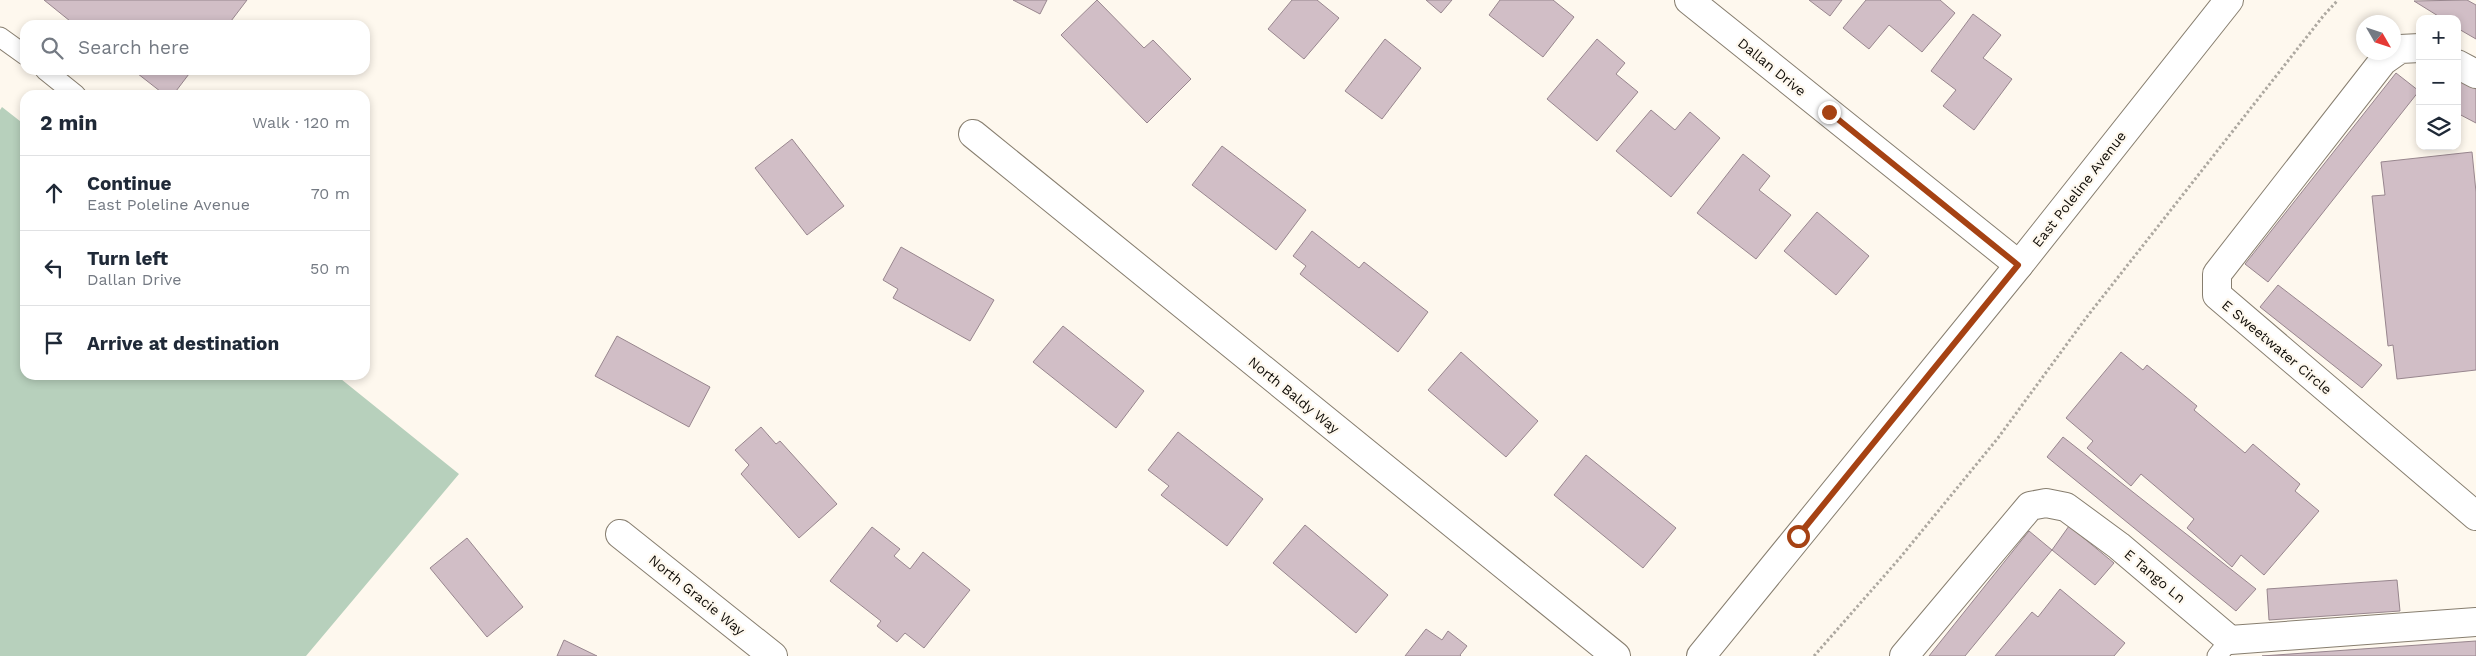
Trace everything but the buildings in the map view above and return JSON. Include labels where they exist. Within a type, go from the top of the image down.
[{"type":"street","name":"Dallan Drive","points":[[1689,0],[2018,265]]},
{"type":"street","name":"East Poleline Avenue","points":[[1701,656],[2018,265],[2229,0]]},
{"type":"street","name":"E Sweetwater Circle","points":[[2416,48],[2400,49],[2383,61],[2216,274],[2217,296],[2476,516]]},
{"type":"street","points":[[2461,66],[2476,74]]},
{"type":"street","name":"North Baldy Way","points":[[973,134],[1616,656]]},
{"type":"street","name":"E Tango Ln","points":[[1904,656],[2030,506],[2046,503],[2066,507],[2119,546],[2223,648],[2476,622]]},
{"type":"street","name":"North Gracie Way","points":[[620,534],[773,656]]},
{"type":"lane","points":[[0,37],[20,51]]},
{"type":"lane","points":[[50,75],[70,90]]},
{"type":"path","points":[[1814,656],[1899,559],[1998,438],[2092,310],[2324,15],[2338,0]]},
{"type":"green space","points":[[2,107],[20,121],[20,380],[342,380],[459,474],[306,656],[0,656],[0,110]]},
{"type":"route","points":[[1798,536],[2018,265],[1829,112]]}]
